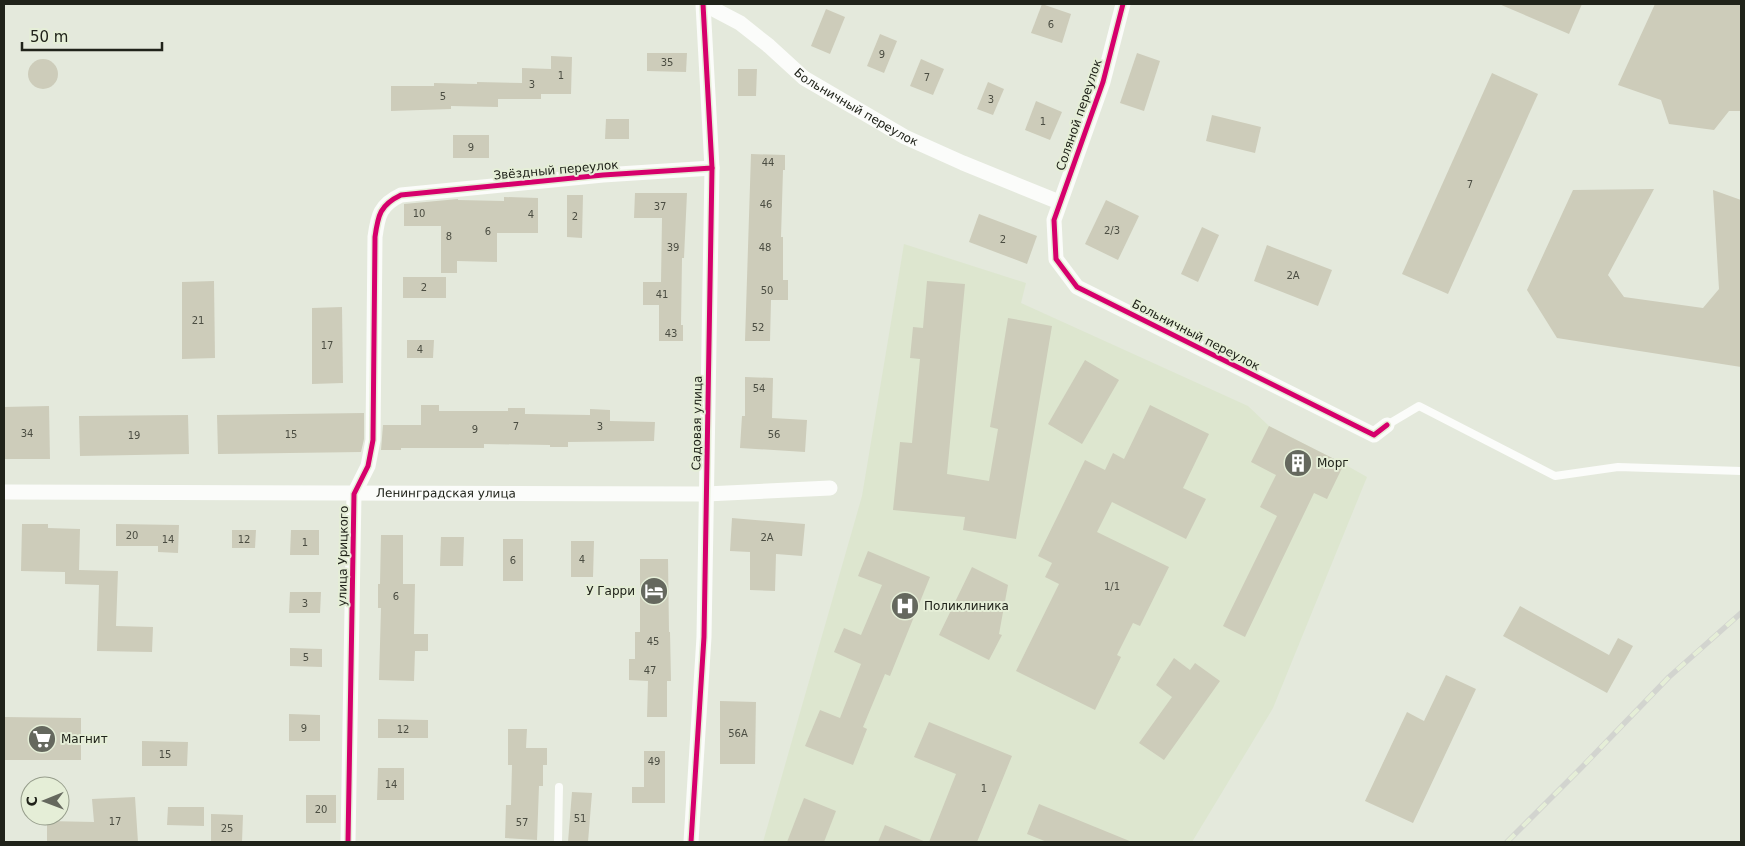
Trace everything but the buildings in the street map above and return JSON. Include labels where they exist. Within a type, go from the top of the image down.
[{"type":"street","name":"Садовая улица","points":[[691,842],[704,637],[712,168],[704,4]]},
{"type":"street","name":"Больничный переулок","points":[[704,4],[740,23],[804,78],[905,137],[1059,202],[1054,220],[1056,259],[1077,287],[1374,435],[1387,425]]},
{"type":"street","name":"Соляной переулок","points":[[1059,202],[1103,82],[1124,4]]},
{"type":"street","name":"Звёздный переулок","points":[[401,195],[712,168]]},
{"type":"street","name":"улица Урицкого","points":[[348,842],[354,494],[368,466],[373,440],[375,237],[378,218],[388,201],[401,195]]},
{"type":"street","name":"Ленинградская улица","points":[[4,492],[706,494],[830,488]]},
{"type":"lane","points":[[1387,425],[1419,406],[1556,476],[1618,467],[1741,471]]},
{"type":"lane","points":[[558,842],[559,787]]},
{"type":"shaded area","points":[[904,244],[1026,283],[1021,303],[1248,406],[1269,426],[1367,477],[1273,708],[1192,842],[763,842],[862,496]]},
{"type":"railway","points":[[1507,842],[1669,677],[1741,613]]},
{"type":"cycle path","points":[[691,842],[704,637],[712,168],[703,4]]},
{"type":"cycle path","points":[[1123,4],[1103,82],[1054,220],[1056,259],[1077,287],[1374,435],[1387,425]]},
{"type":"cycle path","points":[[348,842],[354,494],[368,466],[373,440],[375,237],[381,212],[388,203],[401,195],[603,175],[712,168]]},
{"type":"place","name":"Морг","points":[[1298,463]]},
{"type":"place","name":"У Гарри","points":[[654,591]]},
{"type":"place","name":"Поликлиника","points":[[905,606]]},
{"type":"place","name":"Магнит","points":[[42,739]]}]
